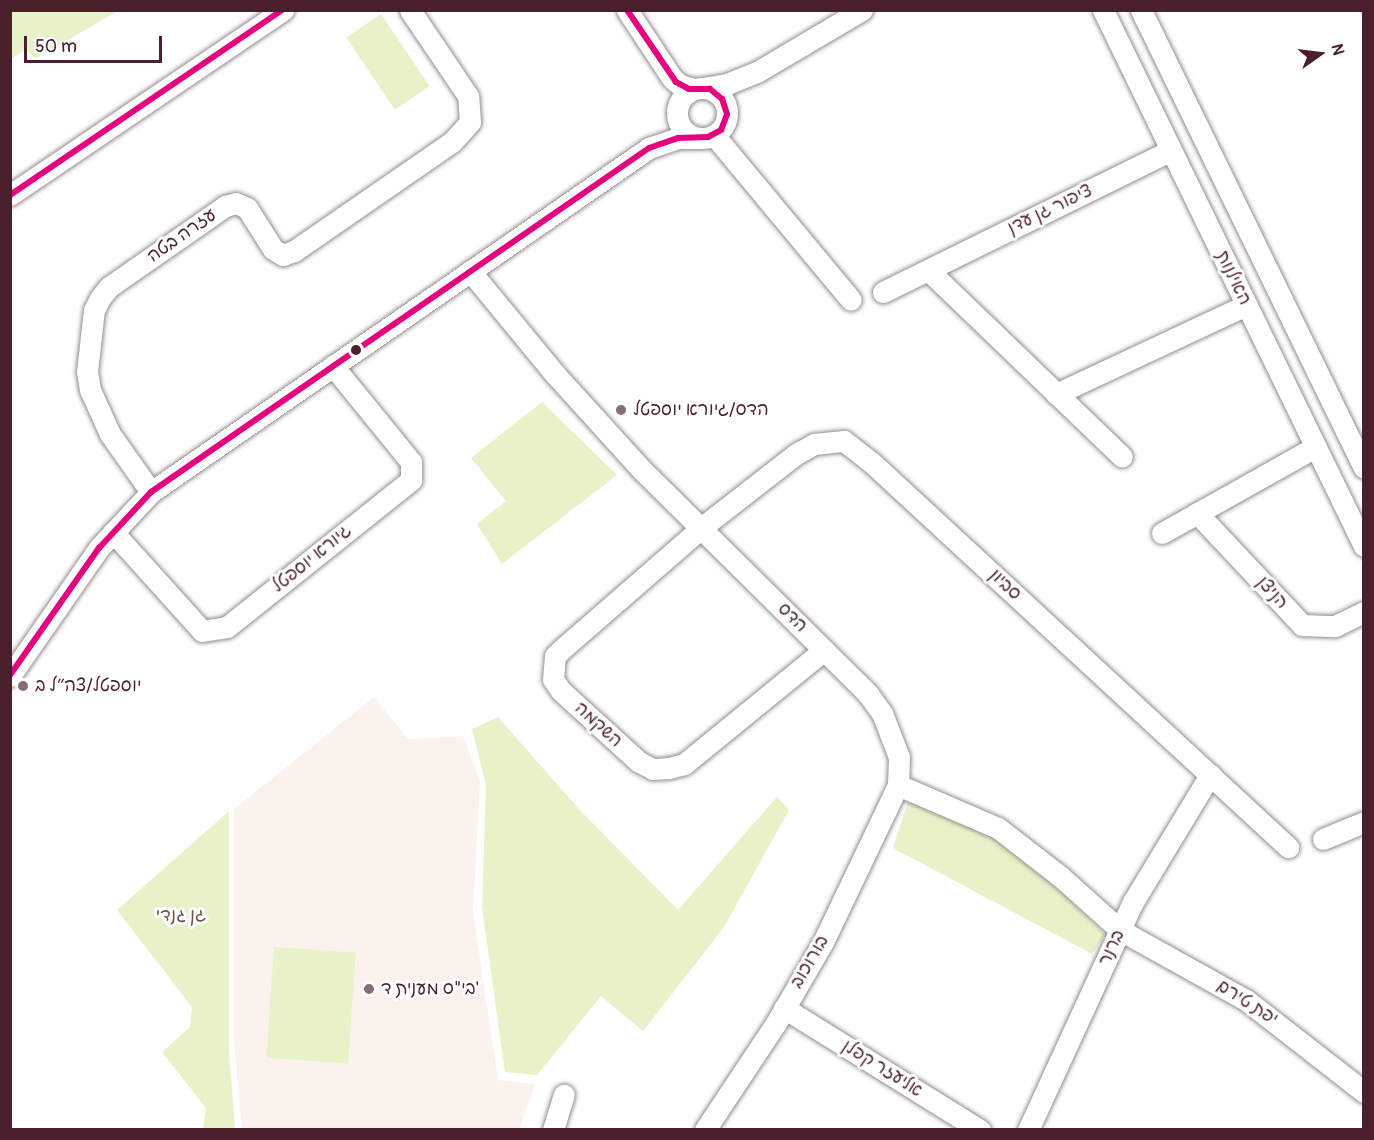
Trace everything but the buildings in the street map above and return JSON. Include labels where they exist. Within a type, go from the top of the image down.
[{"type":"street","points":[[10,195],[283,10]]},
{"type":"street","name":"עזרה בטה","points":[[151,492],[110,434],[90,390],[87,372],[94,310],[100,298],[109,287],[225,206],[236,204],[247,208],[273,249],[284,255],[294,251],[452,142],[470,122],[468,96],[410,10]]},
{"type":"street","points":[[627,10],[688,99],[688,134],[708,136],[851,300]]},
{"type":"street","points":[[649,148],[688,99],[757,72],[862,10]]},
{"type":"street","name":"האילנות","points":[[1103,10],[1364,546]]},
{"type":"street","name":"האילנות","points":[[1141,10],[1364,468]]},
{"type":"street","points":[[12,675],[113,532],[151,492],[649,148],[678,138],[708,136],[725,122],[727,114],[757,72]]},
{"type":"street","points":[[688,99],[722,99],[727,114]]},
{"type":"street","name":"ציפור גן עדן","points":[[882,292],[1171,150]]},
{"type":"street","points":[[928,270],[1122,458]]},
{"type":"street","name":"הדס","points":[[470,271],[554,373],[701,528],[824,650],[882,713],[899,757],[898,785]]},
{"type":"street","points":[[1056,394],[1246,305]]},
{"type":"street","name":"גיורא יוספטל","points":[[113,532],[202,632],[227,627],[411,480],[411,462],[333,366]]},
{"type":"street","name":"סביון","points":[[701,528],[796,454],[814,444],[844,441],[871,462],[1288,847]]},
{"type":"street","points":[[1162,533],[1315,447]]},
{"type":"street","name":"הניצן","points":[[1197,513],[1302,625],[1335,626],[1364,612]]},
{"type":"street","name":"השקמה","points":[[701,528],[555,656],[553,679],[561,691],[639,762],[653,769],[669,768],[684,764],[824,650]]},
{"type":"street","name":"ברנר","points":[[1029,1130],[1120,930],[1210,775]]},
{"type":"street","points":[[898,785],[998,828],[1053,870],[1120,930]]},
{"type":"street","name":"בורוכוב","points":[[705,1130],[784,1008],[823,942],[898,785]]},
{"type":"street","points":[[1323,839],[1364,822]]},
{"type":"street","name":"יפת טירם","points":[[1120,930],[1246,1000],[1364,1092]]},
{"type":"street","name":"אליעזר קפלן","points":[[784,1008],[980,1130]]},
{"type":"street","points":[[553,1130],[564,1095]]},
{"type":"shaded area","points":[[374,697],[408,739],[463,736],[480,782],[473,911],[498,1080],[535,1084],[519,1129],[242,1129],[234,1041],[234,809]]},
{"type":"green space","points":[[11,10],[118,11],[35,59],[26,49],[11,59]]},
{"type":"green space","points":[[381,14],[430,86],[395,110],[346,37]]},
{"type":"green space","points":[[542,402],[617,475],[502,564],[477,524],[506,501],[471,458]]},
{"type":"green space","points":[[498,717],[578,808],[678,910],[777,797],[789,810],[724,927],[643,1031],[601,996],[537,1075],[505,1072],[482,907],[486,785],[472,729]]},
{"type":"green space","points":[[908,802],[984,832],[1020,854],[1107,935],[1092,954],[893,848]]},
{"type":"green space","name":"גן גנדי","points":[[229,811],[229,1050],[235,1129],[203,1129],[206,1108],[162,1052],[190,1027],[192,1007],[117,910]]},
{"type":"green space","points":[[274,947],[356,953],[348,1063],[266,1058]]},
{"type":"transit line","points":[[10,195],[282,10]]},
{"type":"transit line","points":[[10,675],[99,548],[151,492],[649,148],[678,138],[708,137],[721,130],[727,114],[722,99],[710,89],[689,89],[676,82],[627,10]]},
{"type":"place","name":"הדס/גיורא יוספטל","points":[[621,410]]},
{"type":"place","name":"יוספטל/צה״ל ב","points":[[23,686]]},
{"type":"place","name":"בי\"ס מענית ד'","points":[[369,989]]}]
